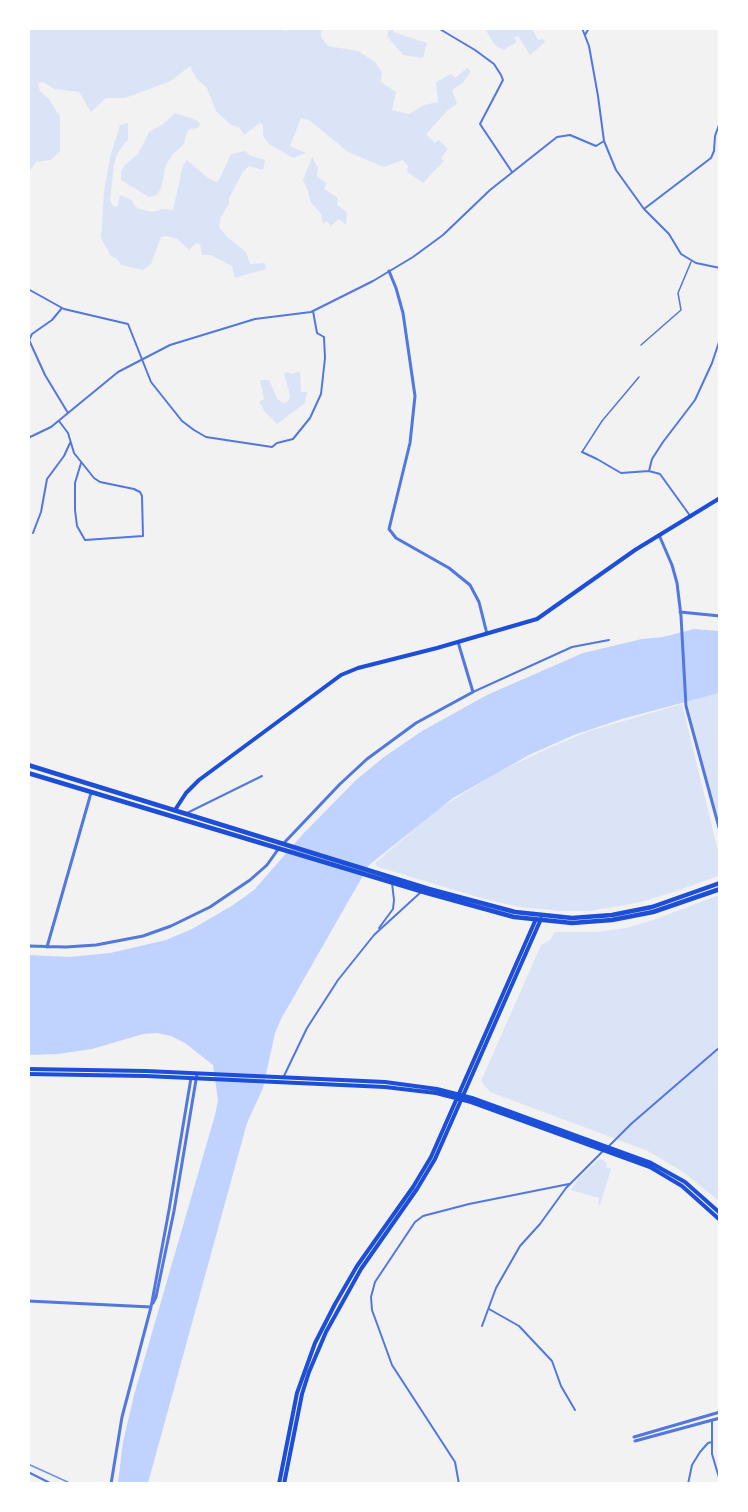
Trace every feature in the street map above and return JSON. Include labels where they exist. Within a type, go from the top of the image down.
[{"type":"highway","points":[[28,765],[186,813],[283,847]]},
{"type":"highway","points":[[28,773],[373,874],[539,918],[591,917],[623,913],[666,902],[720,883]]},
{"type":"highway","points":[[373,874],[392,883],[486,911],[581,922],[623,918],[653,912],[720,889]]},
{"type":"main road","points":[[175,810],[194,784],[341,675],[358,668],[537,619],[659,535],[720,498]]},
{"type":"main road","points":[[284,1484],[302,1394],[326,1332],[365,1263],[423,1181],[539,918]]},
{"type":"main road","points":[[28,1069],[398,1088],[461,1097]]},
{"type":"main road","points":[[28,1074],[194,1076]]},
{"type":"main road","points":[[271,1080],[283,1078],[424,1086],[651,1163],[693,1188],[720,1213]]},
{"type":"main road","points":[[279,1484],[297,1393],[321,1330],[357,1266],[419,1178],[461,1097]]},
{"type":"main road","points":[[606,1148],[666,1176],[690,1192],[720,1220]]},
{"type":"street","points":[[438,28],[494,64],[501,75],[503,80],[480,124],[512,172]]},
{"type":"street","points":[[582,28],[598,96],[604,141],[616,170],[644,209],[669,234],[681,254],[692,261],[720,268]]},
{"type":"street","points":[[585,35],[589,28]]},
{"type":"street","points":[[644,209],[711,158],[720,122]]},
{"type":"street","points":[[28,438],[46,430],[111,377],[170,345],[255,319],[313,311],[388,272],[443,235],[512,172],[559,136],[570,135],[596,146],[604,141]]},
{"type":"street","points":[[388,272],[396,288],[403,313],[415,396],[410,443],[389,529],[396,538],[449,568],[470,585],[479,602],[487,634]]},
{"type":"street","points":[[28,289],[62,308],[128,324],[151,382],[189,427],[206,436],[272,447],[277,443],[293,439],[310,418],[321,394],[325,358],[324,337],[317,333],[313,311]]},
{"type":"street","points":[[62,308],[52,320],[32,334],[29,340],[41,369],[68,413]]},
{"type":"street","points":[[650,471],[652,459],[694,400],[712,363],[720,339]]},
{"type":"street","points":[[59,420],[88,473],[98,481],[140,492],[143,536],[85,540],[77,526],[75,510],[75,483],[81,463]]},
{"type":"street","points":[[33,532],[47,479],[62,460],[70,443]]},
{"type":"street","points":[[582,452],[621,473],[650,471],[657,473],[663,477],[691,517]]},
{"type":"street","points":[[659,535],[675,576],[681,614],[686,706],[720,831]]},
{"type":"street","points":[[681,614],[720,616]]},
{"type":"street","points":[[28,946],[86,946],[152,933],[182,922],[219,902],[250,880],[267,865],[340,784],[367,759],[417,723],[473,692],[572,647],[609,640]]},
{"type":"street","points":[[458,642],[473,692]]},
{"type":"street","points":[[186,813],[262,776]]},
{"type":"street","points":[[46,947],[92,792]]},
{"type":"street","points":[[283,1078],[300,1041],[326,997],[393,909],[392,883]]},
{"type":"street","points":[[374,936],[421,892]]},
{"type":"street","points":[[482,1326],[496,1288],[520,1246],[535,1230],[569,1184],[631,1124],[720,1047]]},
{"type":"street","points":[[111,1484],[122,1417],[150,1307],[194,1076]]},
{"type":"street","points":[[459,1484],[453,1460],[392,1365],[372,1310],[371,1297],[375,1282],[414,1222],[423,1215],[569,1184]]},
{"type":"street","points":[[28,1301],[150,1307]]},
{"type":"street","points":[[489,1309],[519,1326],[552,1361],[561,1386],[575,1410]]},
{"type":"street","points":[[720,1412],[635,1439],[720,1418]]},
{"type":"street","points":[[712,1420],[714,1461],[720,1481]]},
{"type":"street","points":[[688,1484],[692,1465],[700,1452],[712,1442]]},
{"type":"street","points":[[28,1472],[52,1484]]},
{"type":"lane","points":[[641,345],[681,310],[678,293],[692,261]]},
{"type":"lane","points":[[582,452],[602,421],[639,377]]},
{"type":"shaded area","points":[[260,28],[285,31],[322,29],[321,37],[328,46],[358,51],[375,62],[382,72],[381,82],[396,92],[392,110],[409,114],[424,105],[438,102],[436,82],[451,74],[455,78],[467,68],[471,71],[463,83],[452,90],[457,104],[448,110],[426,134],[435,143],[439,140],[448,149],[441,158],[444,161],[423,183],[407,172],[408,166],[403,160],[384,167],[348,152],[309,120],[301,118],[290,146],[306,153],[293,158],[269,144],[263,136],[263,125],[260,123],[244,135],[239,127],[231,125],[216,111],[207,88],[196,78],[190,66],[171,81],[125,98],[106,98],[91,112],[79,92],[55,89],[42,82],[38,83],[40,91],[49,99],[60,117],[60,151],[51,160],[36,162],[29,172],[29,29]]},
{"type":"shaded area","points":[[389,29],[427,43],[423,58],[403,55],[387,36]]},
{"type":"shaded area","points":[[485,29],[532,29],[538,40],[544,39],[545,42],[530,55],[518,36],[514,38],[517,42],[503,50],[494,44]]},
{"type":"shaded area","points":[[175,113],[194,119],[200,124],[198,128],[187,132],[184,144],[172,155],[166,165],[161,188],[157,195],[149,197],[121,180],[121,171],[138,154],[149,132],[163,124]]},
{"type":"shaded area","points":[[128,123],[128,139],[117,154],[114,164],[110,200],[113,206],[117,207],[120,195],[132,200],[139,209],[153,212],[162,209],[173,210],[183,165],[187,160],[216,182],[231,154],[245,151],[251,156],[265,160],[263,170],[249,166],[243,172],[229,198],[229,204],[221,217],[219,227],[227,237],[246,252],[250,264],[265,263],[266,269],[235,278],[232,266],[211,255],[202,255],[200,244],[197,243],[189,250],[177,239],[167,236],[161,237],[151,264],[143,270],[121,265],[110,255],[101,237],[104,192],[110,157],[120,125]]},
{"type":"shaded area","points":[[312,157],[318,168],[317,177],[327,183],[324,189],[338,198],[337,205],[347,212],[346,225],[339,219],[331,226],[327,221],[323,224],[321,214],[310,201],[303,180]]},
{"type":"shaded area","points":[[300,371],[301,392],[307,392],[305,403],[277,424],[259,402],[264,399],[260,380],[269,380],[278,400],[285,403],[289,400],[290,395],[284,374]]},
{"type":"shaded area","points":[[719,693],[719,823],[688,701]]},
{"type":"shaded area","points":[[682,704],[719,855],[718,876],[637,903],[589,911],[562,911],[519,907],[481,898],[378,867],[375,863],[438,809],[500,771],[589,731]]},
{"type":"shaded area","points":[[719,895],[719,1201],[683,1172],[648,1151],[490,1092],[481,1081],[541,945],[550,940],[555,932],[596,932],[627,928]]},
{"type":"shaded area","points":[[601,1159],[607,1163],[606,1167],[611,1169],[600,1205],[598,1204],[599,1198],[571,1190],[579,1178]]},
{"type":"water","points":[[694,629],[719,631],[719,693],[622,719],[574,735],[529,755],[453,798],[369,865],[275,1033],[263,1088],[247,1123],[148,1483],[118,1483],[123,1442],[134,1395],[215,1115],[218,1100],[213,1065],[185,1043],[171,1036],[157,1033],[143,1034],[92,1049],[29,1055],[29,955],[69,957],[110,953],[166,940],[192,929],[254,890],[303,834],[356,780],[422,731],[487,695],[583,653]]},
{"type":"railway","points":[[28,1464],[72,1484]]}]
